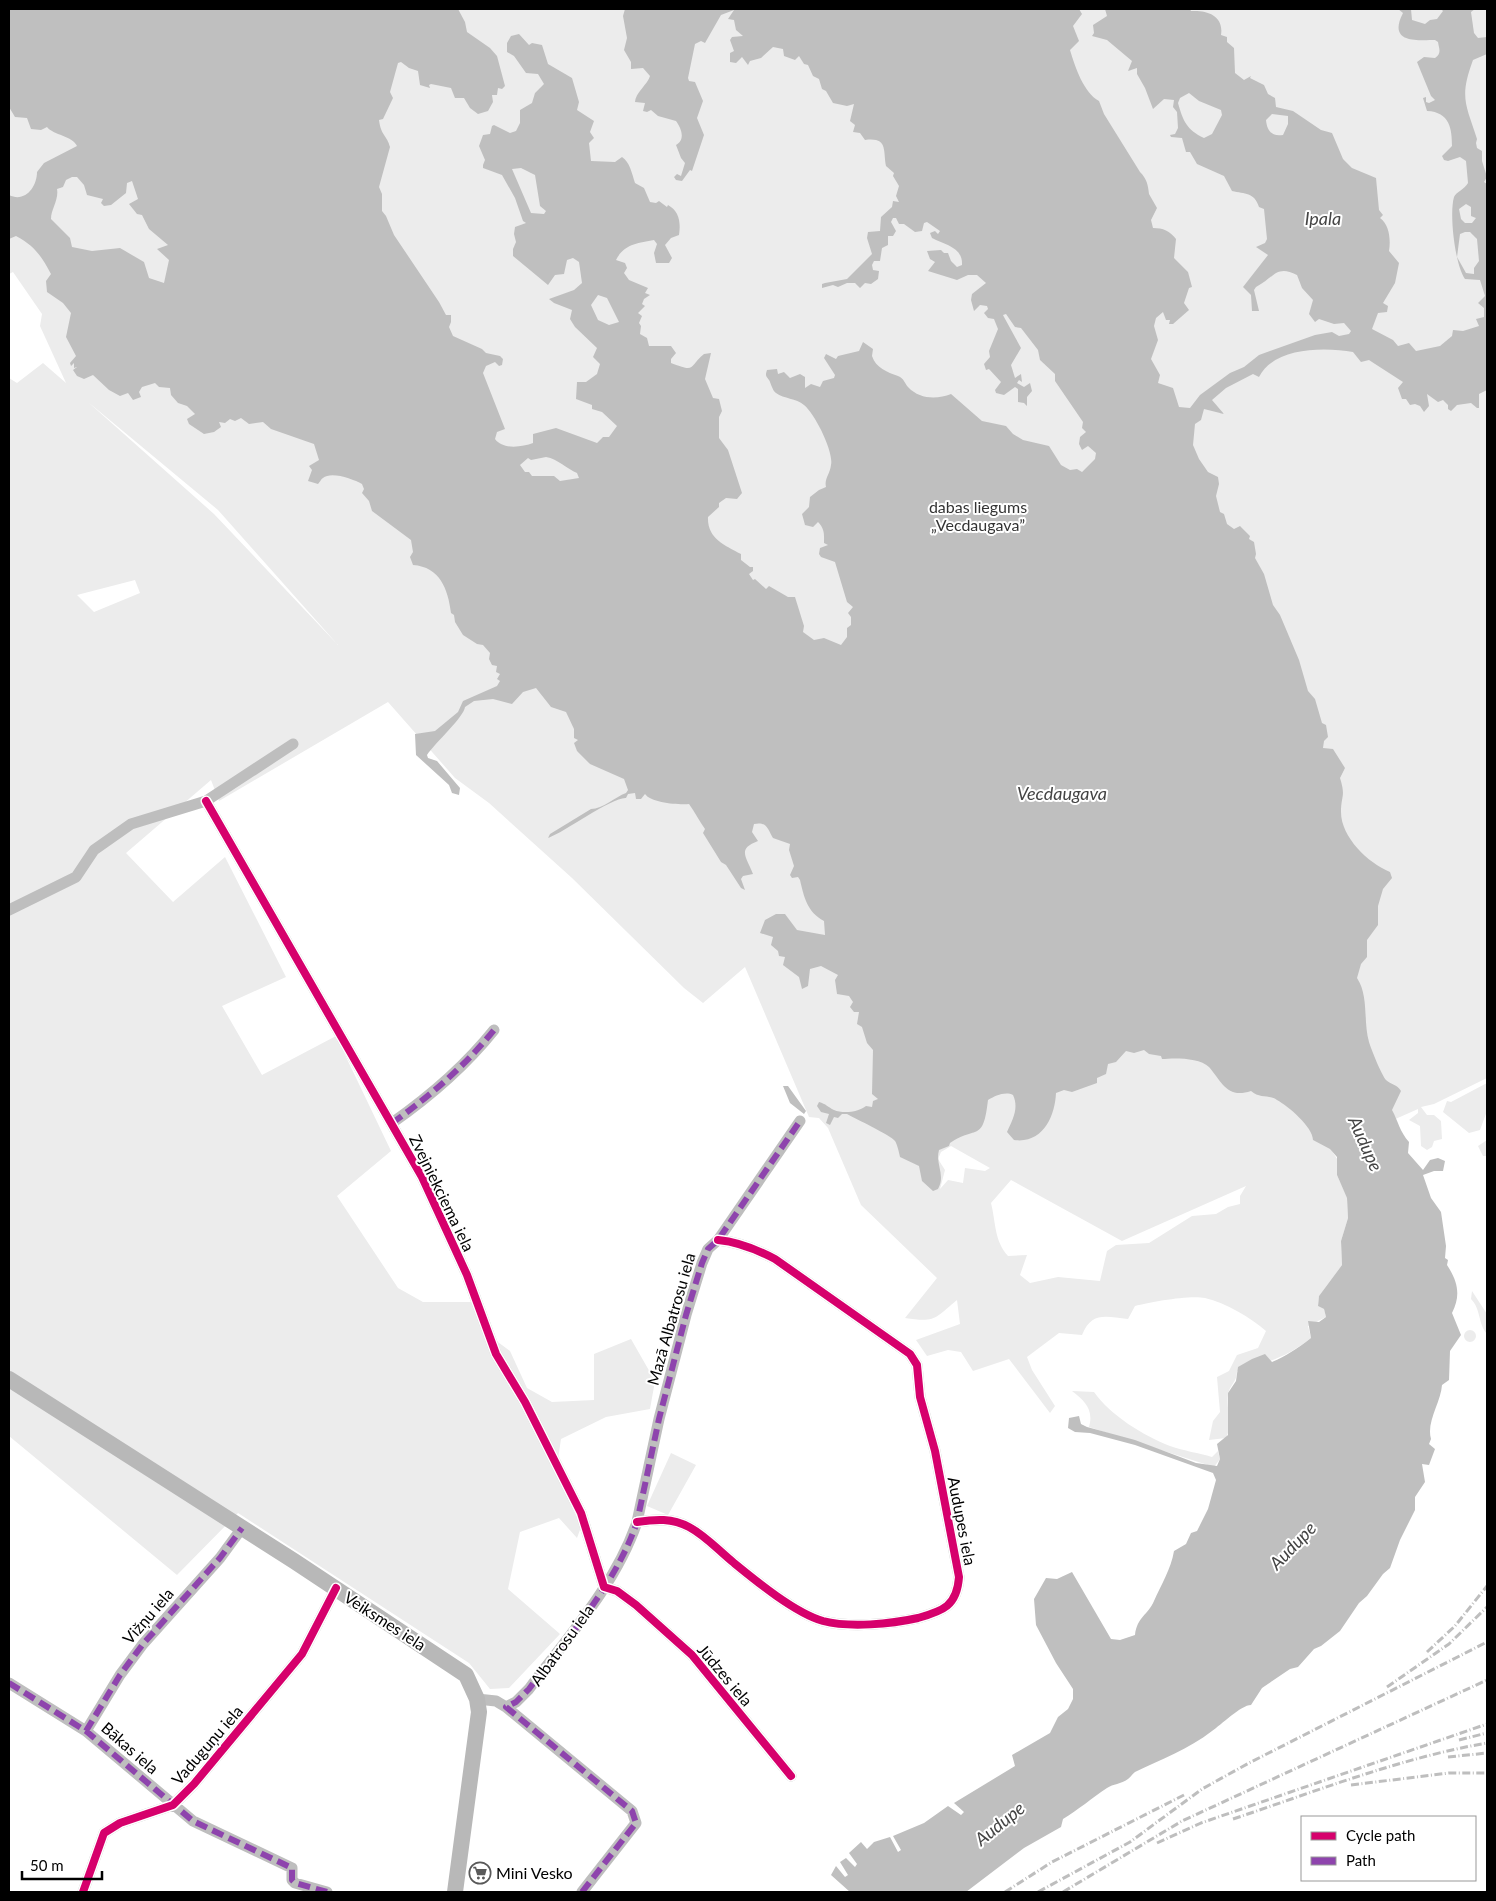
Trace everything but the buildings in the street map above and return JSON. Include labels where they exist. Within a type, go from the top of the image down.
[{"type":"main road","name":"Veiksmes iela","points":[[9,1379],[336,1588],[455,1667],[466,1675],[477,1699]]},
{"type":"main road","points":[[455,1892],[477,1725],[477,1699]]},
{"type":"street","points":[[9,910],[76,877],[94,850],[132,824],[206,801],[293,744]]},
{"type":"street","name":"Zvejniekciema iela","points":[[206,801],[422,1177],[467,1275],[496,1354],[525,1402],[581,1513],[604,1587]]},
{"type":"street","points":[[392,1123],[481,1046],[494,1030]]},
{"type":"street","name":"Mazā Albatrosu iela","points":[[637,1522],[659,1419],[684,1321],[708,1249],[718,1240],[800,1121]]},
{"type":"street","name":"Audupes iela","points":[[637,1522],[662,1519],[689,1527],[769,1590],[823,1620],[875,1625],[913,1619],[940,1612],[951,1602],[958,1591],[959,1577],[935,1451],[920,1396],[917,1365],[910,1354],[775,1260],[742,1244],[718,1240]]},
{"type":"street","name":"Albatrosu iela","points":[[506,1707],[516,1702],[529,1689],[604,1587],[630,1545],[637,1522]]},
{"type":"street","name":"Vižņu iela","points":[[86,1731],[120,1675],[143,1644],[215,1564],[242,1528]]},
{"type":"street","name":"Jūdzes iela","points":[[604,1587],[617,1591],[636,1605],[692,1655],[791,1776]]},
{"type":"street","name":"Vaduguņu iela","points":[[83,1892],[99,1842],[104,1833],[120,1823],[173,1805],[194,1784],[302,1654],[336,1588]]},
{"type":"street","name":"Bākas iela","points":[[9,1683],[86,1731],[193,1821],[211,1832],[292,1868],[292,1880],[295,1883],[327,1892]]},
{"type":"street","points":[[477,1699],[496,1702],[506,1707],[624,1805],[635,1817],[636,1823],[582,1892]]},
{"type":"green space","name":"dabas liegums „Vecdaugava”","points":[[9,9],[1487,9],[1487,1078],[1434,1104],[1421,1107],[1427,1115],[1434,1115],[1441,1121],[1442,1139],[1434,1141],[1432,1147],[1427,1150],[1421,1146],[1420,1126],[1409,1120],[1418,1113],[1418,1109],[1330,1148],[1339,1162],[1337,1175],[1347,1197],[1348,1218],[1341,1241],[1342,1265],[1319,1296],[1318,1306],[1324,1309],[1326,1317],[1308,1326],[1311,1338],[1294,1350],[1267,1362],[1237,1371],[1236,1378],[1228,1395],[1229,1428],[1226,1438],[1209,1440],[1213,1421],[1220,1412],[1217,1377],[1229,1371],[1237,1355],[1258,1348],[1266,1331],[1237,1311],[1205,1298],[1180,1298],[1135,1306],[1128,1319],[1100,1317],[1090,1322],[1082,1335],[1059,1333],[1027,1357],[1032,1370],[1055,1406],[1050,1413],[1009,1359],[973,1371],[961,1352],[948,1350],[927,1356],[916,1340],[960,1324],[957,1300],[934,1318],[923,1320],[905,1318],[937,1278],[861,1205],[828,1128],[819,1118],[809,1117],[745,967],[703,1003],[684,988],[572,878],[489,803],[455,778],[388,702],[219,801],[211,780],[126,853],[173,902],[225,857],[286,977],[222,1006],[262,1075],[336,1036],[391,1151],[337,1196],[398,1288],[423,1302],[471,1302],[483,1331],[510,1351],[527,1388],[552,1402],[594,1400],[594,1354],[631,1339],[655,1381],[650,1409],[606,1417],[561,1439],[556,1472],[581,1527],[577,1538],[559,1518],[520,1532],[508,1589],[560,1634],[509,1688],[490,1689],[469,1663],[238,1513],[177,1575],[9,1436],[9,378],[17,383],[43,363],[66,383],[40,326],[42,314],[13,272],[9,274]],"holes":[[[88,402],[218,510],[338,645],[214,514]],[[135,580],[140,593],[94,612],[77,595]],[[951,1146],[990,1168],[985,1171],[965,1168],[963,1183],[948,1180],[940,1189],[945,1170],[938,1159],[941,1152]],[[1011,1180],[1122,1241],[1246,1186],[1240,1196],[1240,1204],[1228,1207],[1216,1214],[1192,1216],[1149,1243],[1116,1245],[1107,1251],[1100,1281],[1058,1277],[1030,1283],[1020,1275],[1027,1255],[1008,1256],[1000,1244],[991,1203]]]},
{"type":"green space","points":[[1487,1083],[1487,1111],[1480,1130],[1469,1133],[1443,1112],[1447,1101],[1451,1102]]},
{"type":"green space","points":[[1487,1140],[1487,1156],[1483,1156],[1478,1146]]},
{"type":"green space","points":[[1472,1291],[1487,1314],[1487,1334],[1471,1299]]},
{"type":"green space","points":[[1470,1330],[1476,1336],[1470,1342],[1464,1336]]},
{"type":"green space","points":[[1072,1391],[1094,1392],[1118,1417],[1160,1442],[1175,1448],[1212,1457],[1218,1451],[1220,1459],[1214,1467],[1089,1427],[1090,1416],[1087,1406]]},
{"type":"green space","points":[[671,1453],[696,1465],[668,1515],[647,1506]]},
{"type":"water","name":"Vecdaugava","points":[[9,9],[458,9],[465,22],[467,32],[490,48],[497,56],[505,86],[502,89],[498,88],[497,95],[492,95],[493,102],[488,111],[478,114],[470,108],[464,98],[455,98],[451,88],[431,84],[429,85],[430,88],[420,85],[418,71],[409,68],[401,62],[398,63],[390,92],[393,98],[383,119],[379,120],[381,129],[390,147],[379,187],[382,194],[382,211],[394,235],[446,315],[451,315],[449,327],[453,336],[482,349],[486,353],[500,356],[503,359],[502,365],[499,366],[495,362],[486,366],[483,373],[505,429],[497,432],[495,439],[503,445],[513,447],[524,446],[533,443],[533,434],[556,428],[597,443],[603,437],[609,437],[617,426],[602,412],[592,409],[592,405],[576,399],[577,382],[586,382],[597,374],[600,364],[593,357],[597,348],[575,327],[570,319],[572,310],[549,299],[574,290],[582,283],[579,262],[573,258],[567,260],[564,274],[555,275],[548,285],[513,256],[516,242],[515,227],[526,223],[523,221],[515,198],[502,175],[483,168],[485,160],[479,146],[483,135],[490,134],[494,125],[510,133],[516,131],[520,123],[520,110],[532,103],[535,93],[544,84],[538,74],[526,73],[514,56],[507,52],[507,43],[511,36],[519,34],[529,45],[532,43],[542,45],[548,64],[572,78],[579,102],[577,110],[594,121],[590,132],[594,138],[589,143],[591,161],[615,162],[622,157],[629,165],[635,183],[644,188],[650,202],[656,203],[659,201],[667,207],[668,205],[677,214],[680,226],[679,235],[671,238],[665,245],[672,258],[669,263],[656,263],[654,253],[657,244],[654,240],[627,247],[616,260],[625,263],[627,268],[624,273],[629,280],[648,288],[645,293],[650,295],[644,299],[642,304],[645,306],[638,313],[642,316],[639,323],[641,326],[640,334],[647,338],[649,346],[671,346],[676,353],[671,359],[671,363],[685,368],[691,367],[704,354],[711,353],[705,379],[713,398],[719,399],[722,411],[719,417],[719,438],[728,450],[742,493],[737,499],[726,498],[719,503],[719,507],[708,517],[710,530],[718,540],[741,554],[741,560],[750,567],[753,567],[753,571],[749,574],[753,580],[755,579],[766,589],[769,586],[788,597],[795,597],[804,626],[803,632],[814,640],[824,638],[841,645],[847,637],[847,628],[851,625],[851,617],[848,613],[853,607],[847,602],[835,562],[821,557],[819,554],[820,548],[828,545],[824,543],[822,527],[818,522],[813,527],[805,525],[802,514],[809,507],[810,497],[826,487],[831,465],[830,451],[813,416],[801,403],[775,392],[766,376],[767,370],[777,369],[778,374],[784,372],[790,378],[800,374],[805,377],[805,388],[811,384],[820,387],[823,381],[834,378],[835,375],[824,358],[826,354],[836,359],[838,356],[859,351],[863,342],[873,349],[872,356],[879,367],[900,377],[913,391],[929,397],[951,394],[982,421],[1006,426],[1013,434],[1023,440],[1049,446],[1061,465],[1070,470],[1077,469],[1082,472],[1095,459],[1096,453],[1088,446],[1082,450],[1079,444],[1080,437],[1086,432],[1082,428],[1083,422],[1055,381],[1055,374],[1040,360],[1038,350],[1021,328],[1015,327],[1006,314],[1003,315],[1021,348],[1011,365],[1015,378],[1021,374],[1022,382],[1019,380],[1017,383],[1024,387],[1030,383],[1032,391],[1027,397],[1027,406],[1024,403],[1018,402],[1018,389],[1015,387],[1004,395],[996,393],[995,390],[1001,382],[989,369],[986,370],[984,364],[990,357],[989,351],[998,329],[994,319],[988,318],[984,313],[988,309],[987,306],[980,305],[974,311],[971,300],[972,294],[986,283],[977,275],[968,275],[957,280],[928,271],[935,262],[930,259],[927,251],[941,250],[944,253],[948,253],[951,261],[957,267],[962,265],[962,259],[960,254],[952,247],[932,238],[930,233],[935,231],[938,234],[940,231],[927,222],[924,223],[922,231],[915,232],[904,224],[899,224],[896,218],[893,218],[891,222],[896,231],[893,236],[888,236],[888,245],[882,248],[880,261],[874,261],[872,265],[873,270],[879,271],[878,279],[871,284],[865,283],[860,288],[855,283],[847,283],[838,287],[833,285],[822,288],[822,284],[847,279],[872,254],[867,238],[868,232],[880,231],[881,217],[892,207],[893,201],[899,202],[896,196],[899,186],[893,176],[894,173],[886,166],[881,143],[865,140],[860,133],[853,132],[855,125],[850,121],[854,104],[847,106],[833,103],[826,91],[822,89],[819,79],[813,76],[808,65],[804,64],[799,56],[795,60],[784,56],[783,49],[773,47],[761,58],[750,61],[748,65],[742,57],[736,63],[730,62],[730,53],[734,51],[730,40],[732,37],[743,36],[736,30],[734,20],[728,19],[734,10],[721,15],[705,43],[701,41],[695,44],[688,78],[689,81],[695,82],[703,101],[697,118],[704,135],[692,171],[690,170],[682,181],[676,180],[674,177],[677,174],[681,176],[685,163],[676,145],[682,137],[681,130],[676,121],[658,116],[651,110],[643,111],[645,103],[635,102],[637,95],[650,76],[643,68],[631,69],[631,62],[624,50],[627,38],[623,16],[625,9],[1079,9],[1082,14],[1073,26],[1079,41],[1070,50],[1077,71],[1089,92],[1099,101],[1104,114],[1146,180],[1149,194],[1157,208],[1151,220],[1153,228],[1166,230],[1176,239],[1174,258],[1188,272],[1192,287],[1189,288],[1184,303],[1189,310],[1173,324],[1169,324],[1170,320],[1166,320],[1163,312],[1156,318],[1154,326],[1158,340],[1151,359],[1160,375],[1158,383],[1173,388],[1179,407],[1190,408],[1200,395],[1230,373],[1244,367],[1259,355],[1315,335],[1332,332],[1339,336],[1349,334],[1351,331],[1344,323],[1334,324],[1319,319],[1315,322],[1309,314],[1313,300],[1302,288],[1297,275],[1290,272],[1284,271],[1275,274],[1256,287],[1254,290],[1259,311],[1252,311],[1251,295],[1243,287],[1268,255],[1256,247],[1265,243],[1267,239],[1264,209],[1259,207],[1252,196],[1232,191],[1224,176],[1197,164],[1190,152],[1186,152],[1182,138],[1171,137],[1170,135],[1175,134],[1178,128],[1177,112],[1173,107],[1174,100],[1164,99],[1153,109],[1137,74],[1137,68],[1128,71],[1132,61],[1107,40],[1092,36],[1094,33],[1093,25],[1107,16],[1105,9],[1190,9],[1191,11],[1209,13],[1220,23],[1221,35],[1227,37],[1227,42],[1234,48],[1235,73],[1244,80],[1251,76],[1250,78],[1264,85],[1268,94],[1275,98],[1276,107],[1293,111],[1321,130],[1332,133],[1343,159],[1352,168],[1376,178],[1379,210],[1383,215],[1380,218],[1389,232],[1389,251],[1399,263],[1395,283],[1383,303],[1388,306],[1387,312],[1378,313],[1372,329],[1393,340],[1398,346],[1409,343],[1416,351],[1440,346],[1452,336],[1453,330],[1463,331],[1479,326],[1476,319],[1484,317],[1484,308],[1478,303],[1485,296],[1480,280],[1465,279],[1461,272],[1457,257],[1454,239],[1452,215],[1454,197],[1468,183],[1466,161],[1460,157],[1448,161],[1444,160],[1442,156],[1452,146],[1448,122],[1441,114],[1427,111],[1423,98],[1426,97],[1426,102],[1429,103],[1435,100],[1431,96],[1417,62],[1424,57],[1435,58],[1440,51],[1438,42],[1435,40],[1413,40],[1402,35],[1399,30],[1399,23],[1403,13],[1398,9],[1411,9],[1412,20],[1425,24],[1430,20],[1437,19],[1443,11],[1441,9],[1475,9],[1471,12],[1474,33],[1478,38],[1487,37],[1487,54],[1473,60],[1465,92],[1467,109],[1477,139],[1477,148],[1482,151],[1482,161],[1487,177],[1484,182],[1487,184],[1487,390],[1479,394],[1479,408],[1471,403],[1457,405],[1451,411],[1443,400],[1438,402],[1427,394],[1429,406],[1424,412],[1420,406],[1410,405],[1406,399],[1402,399],[1398,388],[1403,382],[1369,360],[1361,362],[1353,352],[1341,350],[1301,351],[1276,360],[1266,367],[1259,377],[1253,374],[1226,388],[1212,400],[1224,414],[1204,409],[1201,420],[1195,424],[1193,445],[1199,459],[1208,472],[1218,477],[1219,484],[1216,496],[1220,512],[1224,514],[1227,524],[1234,529],[1240,526],[1250,536],[1249,539],[1254,542],[1255,558],[1264,574],[1273,605],[1280,615],[1299,660],[1308,691],[1315,699],[1322,723],[1326,725],[1328,737],[1324,741],[1323,748],[1333,749],[1345,768],[1340,778],[1343,793],[1342,821],[1346,831],[1357,848],[1373,862],[1390,872],[1392,878],[1383,889],[1378,906],[1378,925],[1367,940],[1367,957],[1361,964],[1357,978],[1363,993],[1367,1034],[1379,1068],[1384,1078],[1401,1091],[1392,1110],[1409,1142],[1408,1153],[1423,1170],[1430,1160],[1438,1158],[1445,1161],[1443,1171],[1434,1171],[1423,1175],[1431,1198],[1441,1212],[1446,1246],[1445,1258],[1448,1260],[1447,1265],[1454,1277],[1457,1289],[1457,1300],[1452,1313],[1461,1335],[1450,1351],[1449,1380],[1442,1385],[1430,1426],[1431,1439],[1429,1444],[1435,1449],[1429,1465],[1422,1464],[1425,1482],[1415,1497],[1415,1510],[1400,1540],[1390,1568],[1359,1603],[1340,1631],[1321,1646],[1314,1649],[1298,1667],[1290,1669],[1262,1688],[1251,1705],[1237,1712],[1194,1743],[1135,1772],[1125,1781],[1107,1788],[1063,1819],[1061,1827],[1024,1848],[966,1892],[850,1892],[831,1875],[836,1866],[845,1877],[848,1875],[840,1862],[846,1858],[855,1867],[857,1864],[849,1853],[861,1842],[867,1849],[874,1842],[890,1837],[898,1852],[901,1850],[893,1836],[924,1823],[948,1806],[961,1815],[964,1812],[954,1803],[1015,1766],[1012,1755],[1050,1733],[1058,1717],[1068,1709],[1073,1699],[1073,1689],[1056,1663],[1036,1625],[1034,1599],[1046,1578],[1057,1579],[1072,1572],[1111,1639],[1120,1640],[1135,1635],[1140,1620],[1152,1606],[1171,1564],[1174,1551],[1186,1544],[1191,1533],[1197,1531],[1208,1509],[1216,1480],[1213,1473],[1135,1445],[1090,1433],[1075,1432],[1068,1428],[1069,1418],[1079,1416],[1081,1424],[1087,1427],[1135,1440],[1196,1463],[1217,1466],[1220,1459],[1217,1444],[1228,1435],[1228,1393],[1236,1381],[1238,1367],[1265,1354],[1272,1362],[1287,1354],[1311,1338],[1308,1321],[1319,1322],[1326,1317],[1324,1309],[1318,1306],[1319,1296],[1342,1265],[1341,1241],[1348,1218],[1347,1198],[1337,1175],[1337,1157],[1330,1149],[1313,1140],[1305,1123],[1277,1100],[1251,1091],[1236,1093],[1231,1091],[1226,1088],[1209,1067],[1199,1061],[1173,1058],[1162,1059],[1161,1056],[1149,1054],[1144,1050],[1134,1053],[1126,1051],[1116,1062],[1108,1064],[1106,1074],[1097,1078],[1097,1083],[1072,1092],[1064,1090],[1056,1093],[1053,1111],[1046,1127],[1033,1138],[1014,1140],[1007,1132],[1015,1109],[1013,1095],[1003,1094],[988,1100],[981,1128],[939,1150],[938,1160],[941,1179],[938,1189],[933,1191],[922,1181],[919,1166],[900,1157],[895,1141],[887,1135],[847,1114],[842,1114],[838,1118],[834,1117],[830,1125],[826,1123],[829,1114],[821,1112],[817,1106],[819,1102],[834,1110],[846,1112],[859,1110],[866,1106],[872,1107],[873,1101],[878,1099],[872,1094],[873,1050],[867,1043],[862,1027],[857,1024],[859,1012],[854,1012],[850,1007],[853,1002],[849,996],[837,994],[835,980],[838,975],[821,966],[810,969],[808,986],[802,989],[799,977],[783,965],[785,957],[779,956],[778,951],[771,945],[773,937],[760,933],[765,920],[776,914],[785,914],[797,930],[825,935],[824,921],[810,909],[798,877],[792,878],[790,875],[794,866],[789,850],[790,844],[773,838],[764,825],[754,824],[752,832],[758,841],[751,844],[745,850],[746,858],[753,874],[743,876],[741,879],[745,890],[741,888],[726,865],[721,862],[703,833],[705,829],[689,804],[672,804],[653,800],[645,794],[641,799],[636,799],[635,793],[628,794],[626,798],[610,803],[548,838],[550,834],[591,809],[604,805],[628,790],[624,779],[590,764],[577,751],[574,743],[578,740],[574,738],[574,729],[566,712],[551,707],[536,688],[523,692],[512,704],[493,699],[474,701],[465,707],[460,717],[427,755],[428,758],[437,761],[460,788],[459,795],[452,793],[449,785],[416,755],[415,734],[435,731],[458,712],[463,701],[497,686],[500,681],[497,679],[500,674],[496,672],[497,666],[492,665],[489,659],[490,653],[483,645],[477,644],[463,635],[455,622],[454,615],[451,613],[448,596],[441,581],[430,570],[413,565],[410,557],[413,552],[411,540],[372,511],[369,501],[362,493],[364,489],[362,484],[348,478],[331,475],[322,478],[318,484],[308,481],[312,470],[309,466],[319,460],[314,444],[271,429],[263,422],[249,424],[241,418],[235,421],[230,419],[225,423],[219,422],[221,427],[214,432],[204,434],[189,424],[187,419],[195,414],[187,406],[178,403],[171,395],[170,388],[159,387],[155,383],[142,387],[139,392],[141,397],[133,400],[128,393],[120,396],[109,390],[93,375],[84,379],[77,376],[73,370],[77,367],[74,368],[74,363],[71,366],[70,363],[76,356],[66,337],[71,313],[63,303],[47,292],[46,281],[51,274],[37,252],[16,236],[9,239],[9,195],[20,197],[25,195],[35,183],[37,172],[44,163],[77,146],[71,140],[47,127],[41,130],[31,129],[27,118],[15,117],[9,107]],"holes":[[[1189,93],[1199,101],[1221,110],[1222,115],[1212,134],[1204,138],[1193,132],[1182,115],[1178,103],[1180,98]],[[1272,114],[1288,116],[1288,124],[1283,135],[1275,135],[1270,132],[1266,120]],[[521,168],[535,175],[540,206],[546,211],[544,214],[531,213],[512,169]],[[77,177],[84,185],[87,195],[103,199],[101,203],[104,206],[111,205],[126,193],[127,183],[132,181],[138,199],[129,204],[137,214],[142,215],[149,229],[168,245],[157,249],[169,260],[164,283],[149,278],[144,262],[120,248],[92,251],[72,247],[70,238],[51,219],[57,197],[57,189],[63,187],[66,180]],[[1466,204],[1471,207],[1471,216],[1476,218],[1472,223],[1465,223],[1461,219],[1459,209]],[[1470,232],[1477,239],[1479,261],[1474,268],[1474,274],[1466,273],[1457,257],[1460,234]],[[598,295],[607,298],[619,322],[609,325],[598,320],[591,305]],[[528,458],[531,460],[550,458],[577,473],[579,478],[560,481],[554,476],[532,476],[529,472],[525,472],[520,465]]]},
{"type":"water","points":[[783,1086],[788,1086],[806,1111],[804,1114],[790,1103]]},
{"type":"railway","points":[[1427,1652],[1455,1626],[1487,1586]]},
{"type":"railway","points":[[1387,1687],[1449,1644],[1487,1607]]},
{"type":"railway","points":[[1038,1892],[1130,1842],[1202,1789],[1249,1763],[1487,1642]]},
{"type":"railway","points":[[1063,1892],[1182,1821],[1487,1680]]},
{"type":"railway","points":[[1157,1843],[1201,1823],[1487,1724]]},
{"type":"railway","points":[[1459,1740],[1487,1733]]},
{"type":"railway","points":[[1233,1819],[1391,1766],[1455,1749],[1487,1743]]},
{"type":"railway","points":[[1448,1757],[1487,1753]]},
{"type":"railway","points":[[1351,1785],[1449,1773],[1487,1773]]},
{"type":"railway","points":[[1005,1892],[1052,1862],[1184,1795]]},
{"type":"marked path","points":[[392,1123],[446,1080],[494,1030]]},
{"type":"marked path","points":[[582,1892],[636,1823],[632,1811],[506,1707],[516,1702],[529,1689],[575,1630],[617,1567],[637,1522],[659,1419],[686,1315],[702,1263],[708,1249],[718,1240],[800,1121]]},
{"type":"marked path","points":[[86,1731],[120,1675],[143,1644],[220,1558],[242,1528]]},
{"type":"marked path","points":[[9,1683],[86,1731],[193,1821],[292,1868],[292,1880],[295,1883],[327,1892]]},
{"type":"cycle path","points":[[206,801],[422,1177],[467,1275],[496,1354],[525,1402],[581,1513],[604,1587],[617,1591],[636,1605],[692,1655],[791,1776]]},
{"type":"cycle path","points":[[637,1522],[664,1520],[689,1527],[707,1539],[776,1596],[800,1611],[823,1621],[845,1624],[870,1624],[918,1618],[935,1613],[947,1606],[952,1601],[958,1587],[959,1577],[935,1451],[920,1397],[917,1365],[910,1354],[775,1259],[747,1246],[718,1240]]},
{"type":"cycle path","points":[[83,1892],[104,1833],[120,1823],[173,1805],[194,1784],[302,1654],[336,1588]]},
{"type":"place","name":"Mini Vesko","points":[[480,1873]]},
{"type":"water label","name":"Ipala","points":[[1323,219]]},
{"type":"water label","name":"Audupe","points":[[1365,1144]]},
{"type":"water label","name":"Audupe","points":[[1293,1546]]},
{"type":"water label","name":"Audupe","points":[[1000,1824]]}]
